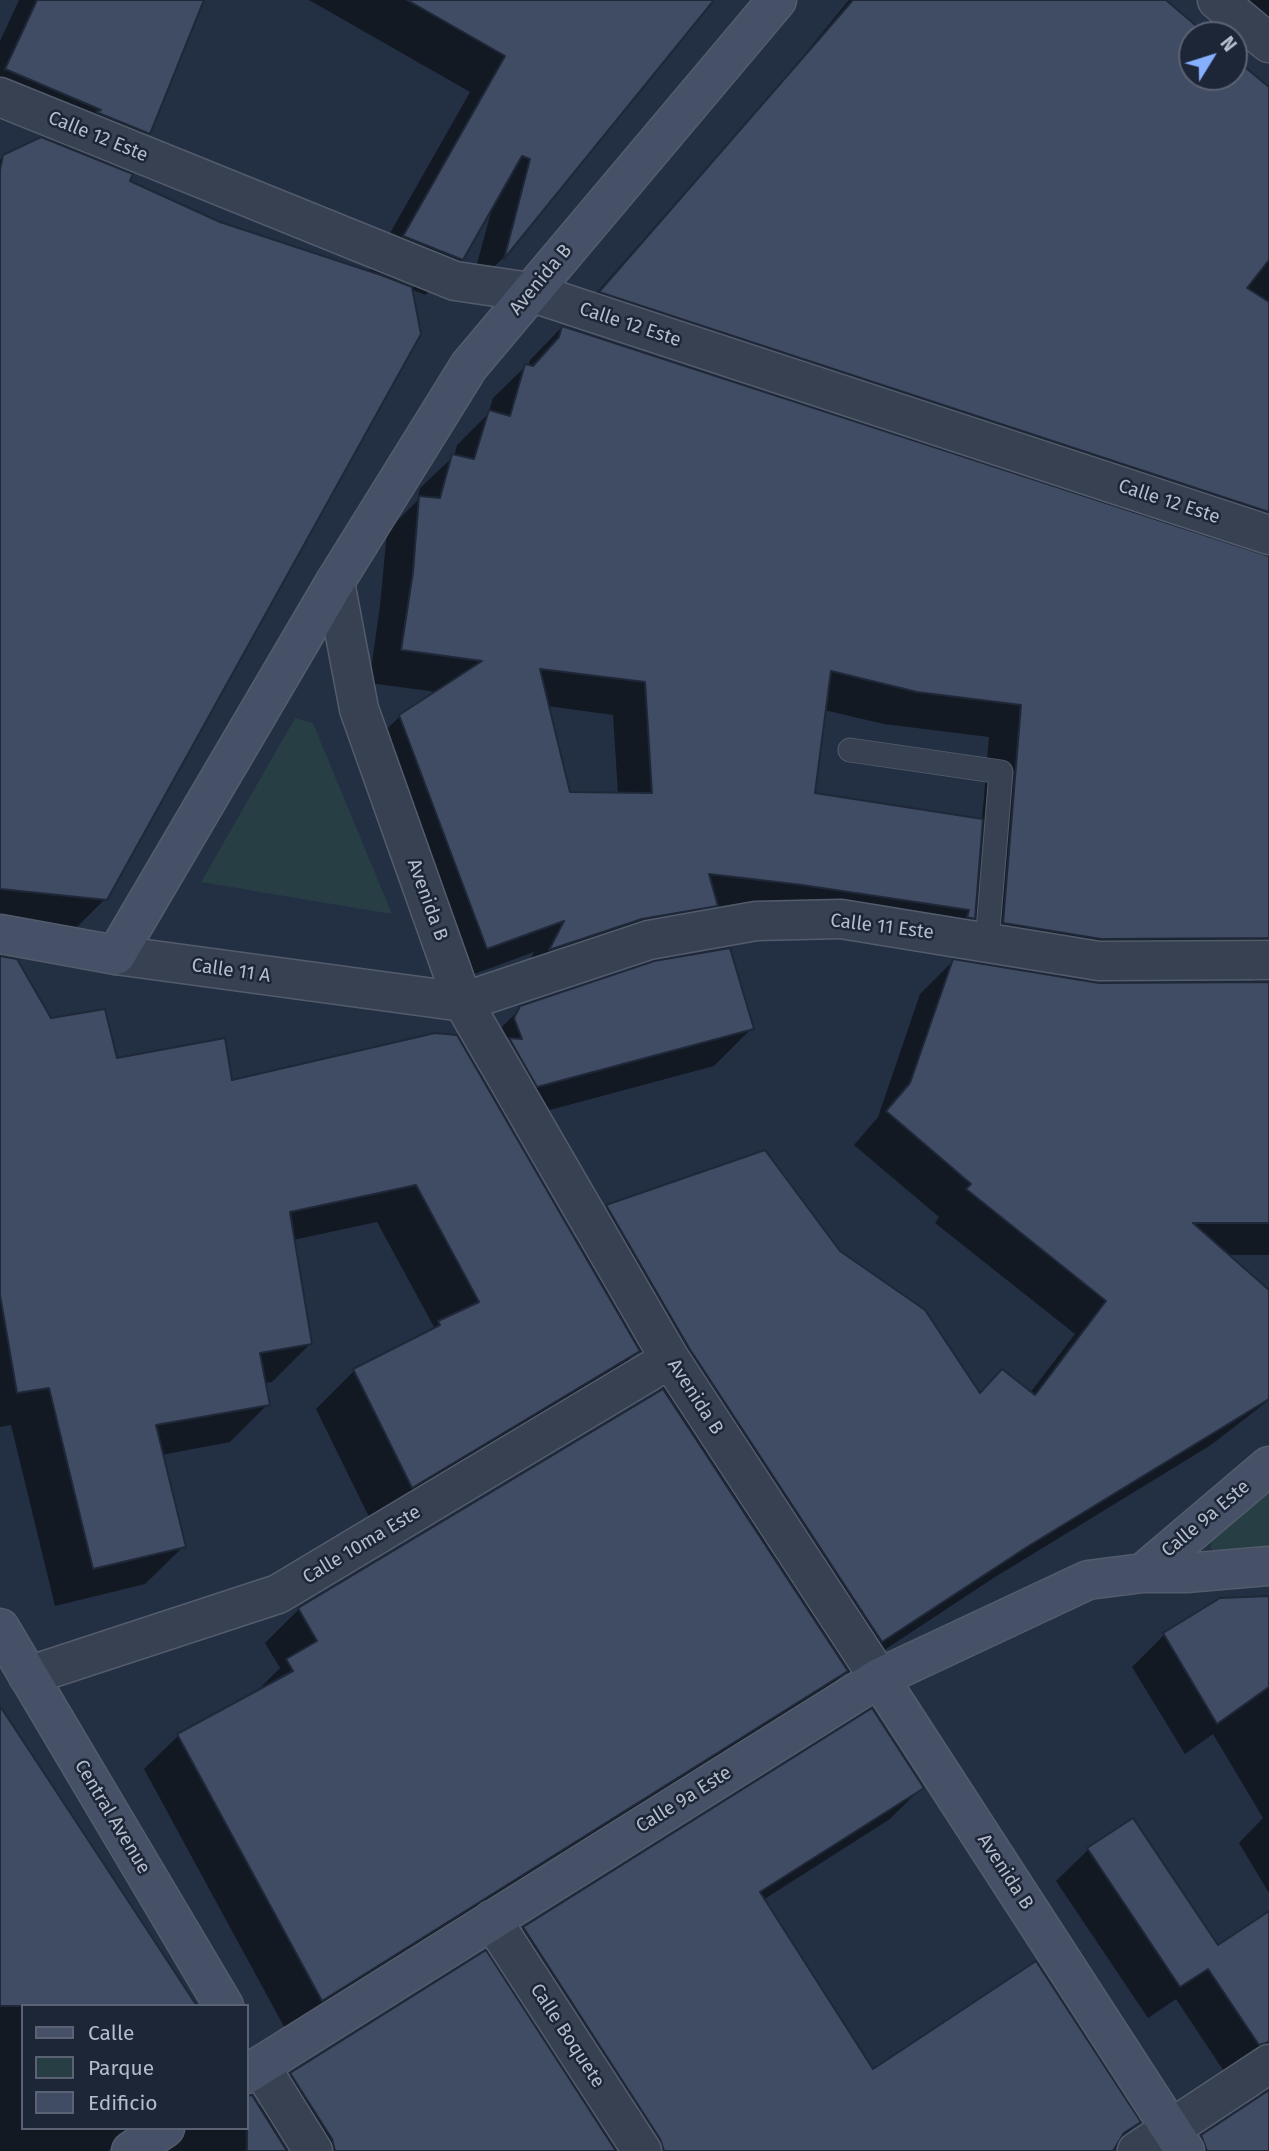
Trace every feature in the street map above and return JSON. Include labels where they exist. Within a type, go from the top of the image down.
[{"type":"street","name":"Avenida B","points":[[116,955],[335,582],[469,366],[777,0]]},
{"type":"street","points":[[1217,0],[1269,43]]},
{"type":"street","name":"Calle 12 Este","points":[[0,97],[455,281],[530,292],[1269,535]]},
{"type":"street","name":"Avenida B","points":[[335,582],[359,709],[463,1002],[670,1359],[1178,2140]]},
{"type":"street","name":"Calle 11 Este","points":[[463,1002],[649,940],[756,921],[841,919],[1098,961],[1269,960]]},
{"type":"street","name":"Calle 11 A","points":[[0,934],[116,955],[463,1002]]},
{"type":"street","name":"Calle 10ma Este","points":[[28,1676],[278,1594],[670,1359]]},
{"type":"street","name":"Calle 9a Este","points":[[1143,1573],[1269,1466]]},
{"type":"street","name":"Calle 9a Este","points":[[251,2061],[492,1920],[879,1678],[1088,1580],[1143,1573],[1186,1573],[1269,1566]]},
{"type":"street","name":"Central Avenue","points":[[0,1628],[223,2004]]},
{"type":"street","name":"Calle Boquete","points":[[492,1920],[642,2151]]},
{"type":"street","points":[[251,2061],[313,2151]]},
{"type":"street","points":[[1137,2151],[1178,2140],[1269,2064]]},
{"type":"street","points":[[131,2151],[162,2130]]},
{"type":"lane","points":[[850,750],[1000,772],[987,942]]},
{"type":"green space","points":[[295,718],[313,723],[392,914],[201,882]]},
{"type":"green space","points":[[1269,1492],[1269,1551],[1225,1556],[1210,1548],[1214,1536]]},
{"type":"building","points":[[37,0],[204,0],[150,134],[5,69]]},
{"type":"building","points":[[407,0],[714,0],[504,259],[530,159],[522,156],[463,260],[403,236],[505,56]]},
{"type":"building","points":[[853,0],[1166,0],[1191,21],[1178,21],[1178,91],[1248,91],[1248,70],[1269,87],[1269,260],[1247,288],[1269,302],[1269,512],[599,292]]},
{"type":"building","points":[[41,137],[133,174],[130,181],[220,222],[412,287],[421,334],[107,900],[0,889],[0,170],[3,155]]},
{"type":"building","points":[[562,326],[1269,556],[1269,938],[1101,939],[1003,923],[1021,705],[917,692],[831,671],[815,793],[983,819],[975,919],[967,917],[969,910],[709,874],[718,906],[642,919],[549,950],[564,921],[487,949],[399,715],[482,661],[401,650],[413,572],[419,496],[440,498],[452,454],[474,459],[489,410],[510,416],[525,364],[533,366],[559,337]],"holes":[[[540,669],[645,682],[652,793],[570,792]]]},
{"type":"building","points":[[730,948],[754,1029],[537,1087],[509,1038],[522,1039],[514,1018],[520,1006],[654,961]]},
{"type":"building","points":[[0,956],[17,959],[51,1018],[105,1009],[117,1058],[225,1038],[232,1080],[435,1033],[457,1035],[640,1351],[412,1488],[353,1369],[440,1325],[438,1321],[479,1302],[416,1185],[290,1212],[312,1344],[260,1353],[270,1405],[156,1425],[186,1547],[93,1569],[49,1388],[17,1393],[0,1295]]},
{"type":"building","points":[[953,959],[1099,983],[1269,982],[1269,1223],[1193,1223],[1269,1290],[1269,1399],[1027,1547],[882,1642],[689,1348],[606,1205],[765,1150],[840,1251],[925,1310],[980,1393],[1002,1369],[1035,1395],[1106,1301],[966,1189],[971,1184],[886,1111],[910,1083]]},
{"type":"building","points":[[663,1389],[848,1671],[322,2001],[177,1734],[293,1671],[286,1659],[317,1641],[298,1608]]},
{"type":"building","points":[[1269,1596],[1269,1687],[1217,1724],[1163,1633],[1220,1598]]},
{"type":"building","points":[[0,1706],[196,2004],[0,2006]]},
{"type":"building","points":[[872,1708],[924,1788],[760,1892],[873,2069],[1036,1961],[1141,2122],[1124,2133],[1113,2151],[664,2151],[660,2139],[523,1927]]},
{"type":"building","points":[[1133,1818],[1218,1945],[1269,1911],[1269,2042],[1259,2045],[1208,1969],[1180,1987],[1087,1848]]},
{"type":"building","points":[[486,1950],[616,2151],[335,2151],[332,2139],[290,2073]]},
{"type":"building","points":[[1269,2090],[1269,2151],[1207,2151],[1201,2135]]},
{"type":"building","points":[[252,2095],[287,2151],[247,2151],[248,2096]]}]
